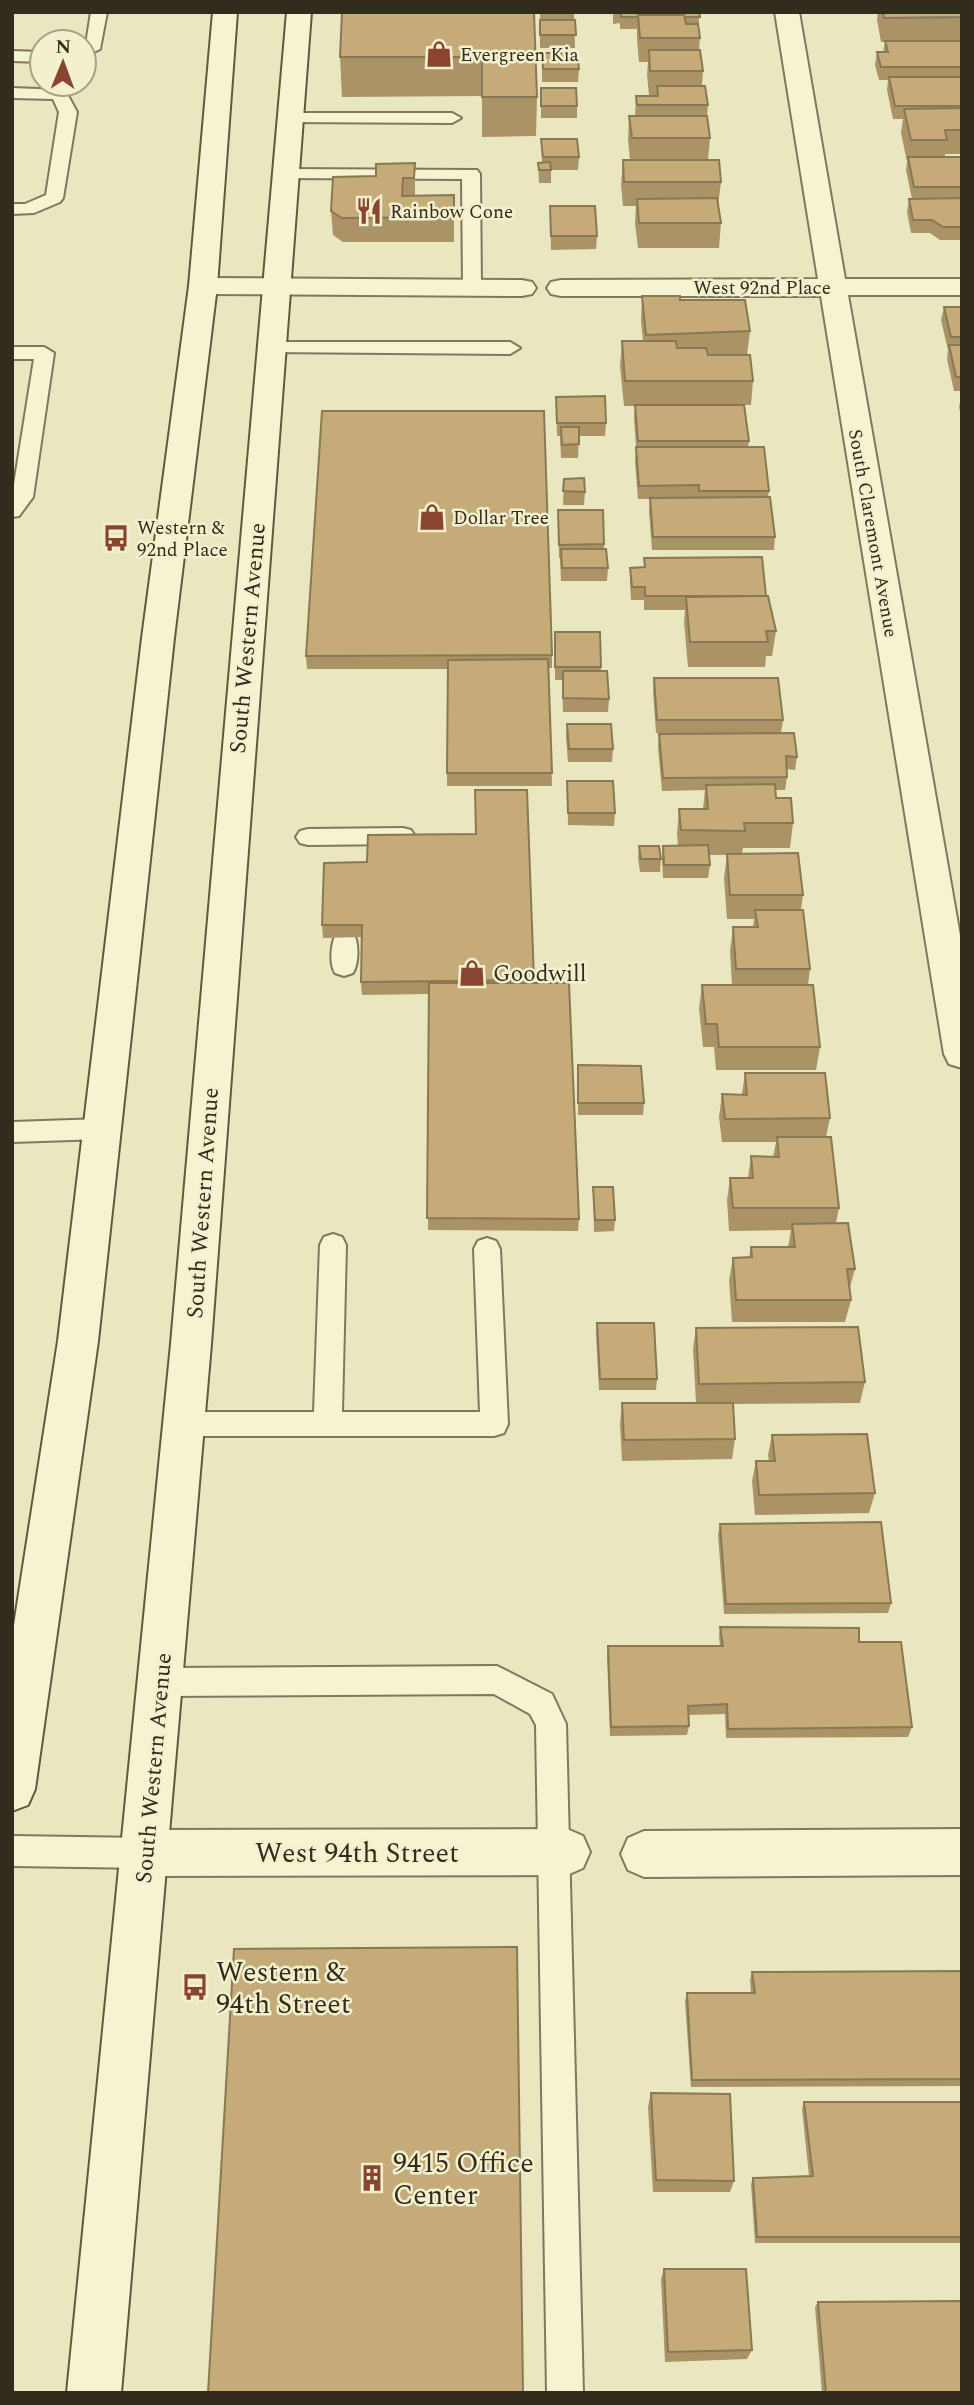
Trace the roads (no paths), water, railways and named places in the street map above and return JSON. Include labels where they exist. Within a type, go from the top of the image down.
[{"type":"main road","points":[[12,1789],[78,1341],[160,625],[203,286],[225,12]]},
{"type":"main road","name":"South Western Avenue","points":[[94,2393],[184,1424],[299,12]]},
{"type":"main road","name":"South Claremont Avenue","points":[[787,12],[962,1054]]},
{"type":"main road","points":[[203,286],[522,288]]},
{"type":"main road","name":"West 92nd Place","points":[[561,288],[962,287]]},
{"type":"main road","name":"West 94th Street","points":[[146,1853],[560,1852]]},
{"type":"main road","points":[[644,1854],[962,1852]]},
{"type":"lane","points":[[12,93],[59,94],[68,112],[54,198],[28,209],[12,209]]},
{"type":"lane","points":[[289,118],[452,118]]},
{"type":"lane","points":[[285,174],[471,174],[472,288]]},
{"type":"lane","points":[[272,348],[510,348]]},
{"type":"lane","points":[[12,353],[44,353],[23,497],[12,511]]},
{"type":"lane","points":[[347,862],[348,836]]},
{"type":"lane","points":[[308,837],[423,836]]},
{"type":"lane","points":[[344,967],[345,938]]},
{"type":"lane","points":[[12,1132],[102,1129]]},
{"type":"lane","points":[[328,1424],[333,1245]]},
{"type":"lane","points":[[184,1424],[494,1424],[487,1249]]},
{"type":"lane","points":[[161,1682],[497,1680],[541,1704],[551,1724],[560,1852],[565,2393]]},
{"type":"lane","points":[[12,1851],[146,1853]]},
{"type":"place","name":"Evergreen Kia","points":[[439,54]]},
{"type":"place","name":"Rainbow Cone","points":[[369,211]]},
{"type":"place","name":"Dollar Tree","points":[[432,517]]},
{"type":"place","name":"Western & 92nd Place","points":[[116,538]]},
{"type":"place","name":"Goodwill","points":[[472,973]]},
{"type":"place","name":"Western & 94th Street","points":[[195,1987]]},
{"type":"place","name":"9415 Office Center","points":[[372,2178]]}]
